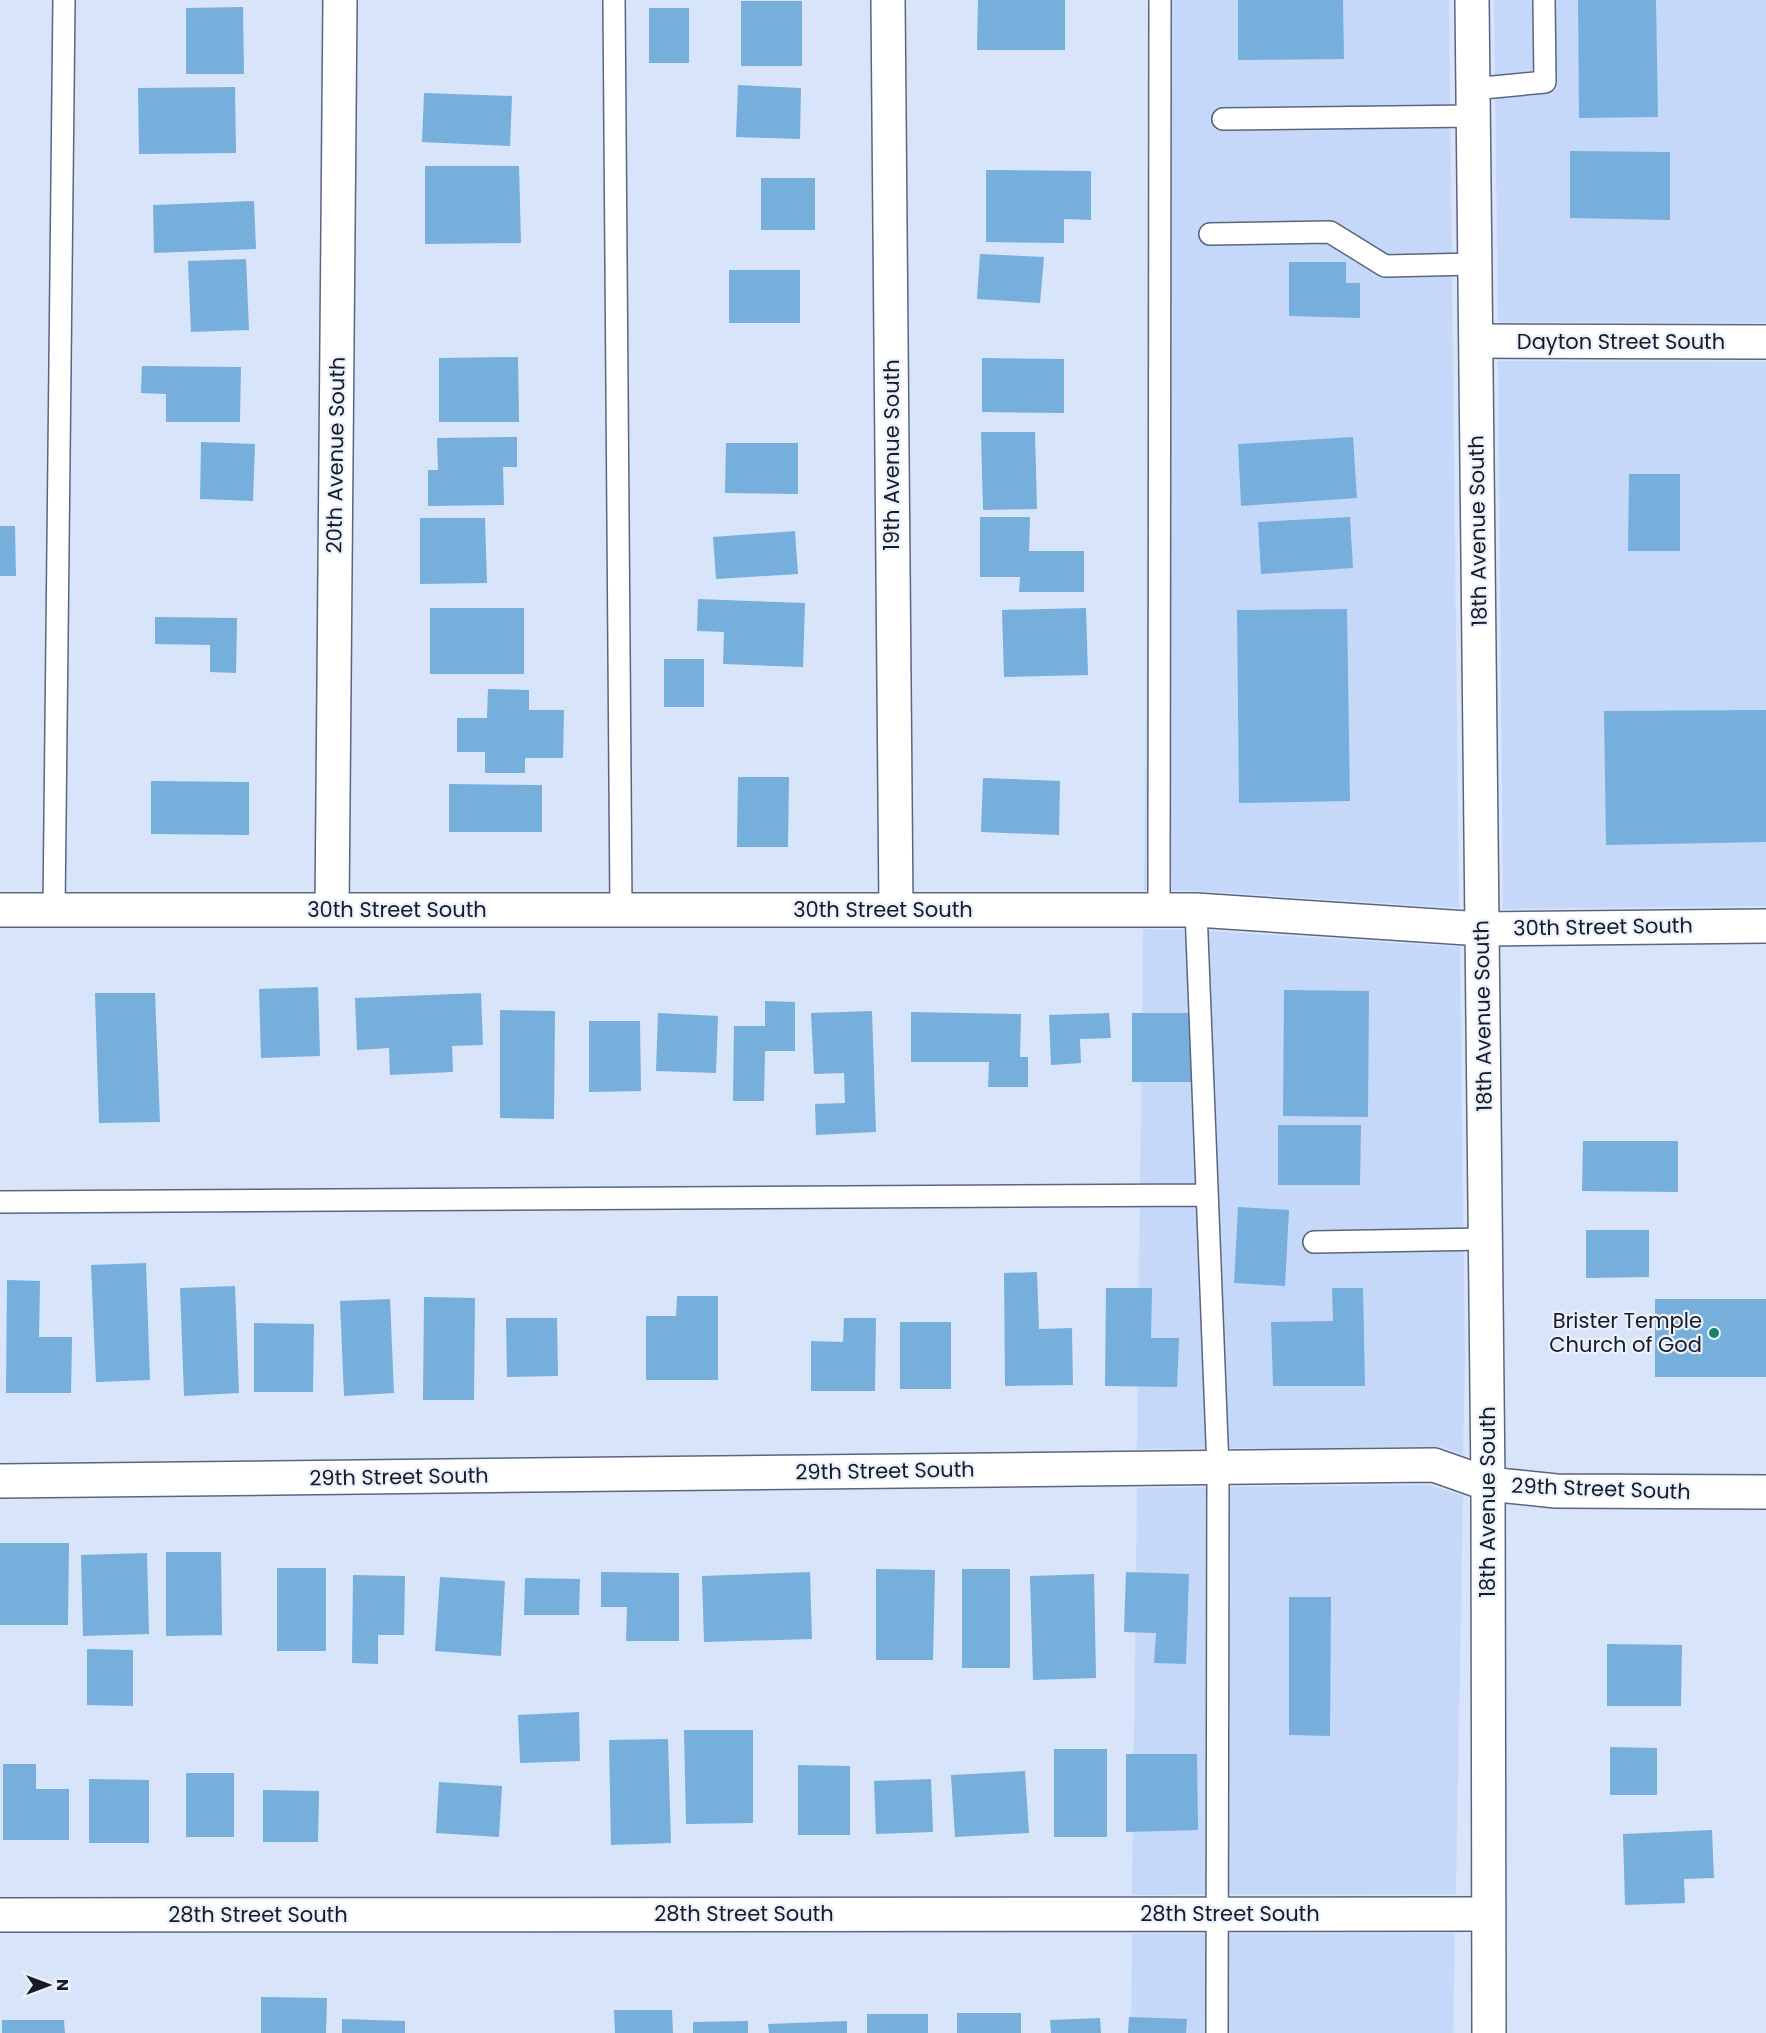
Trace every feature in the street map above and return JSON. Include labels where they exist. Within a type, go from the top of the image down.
[{"type":"street","name":"20th Avenue South","points":[[332,910],[340,0]]},
{"type":"street","name":"19th Avenue South","points":[[888,0],[896,910]]},
{"type":"street","name":"18th Avenue South","points":[[1472,0],[1486,1239],[1489,2033]]},
{"type":"street","name":"Dayton Street South","points":[[1476,342],[1766,342]]},
{"type":"street","name":"30th Street South","points":[[0,910],[1196,910],[1482,929],[1766,926]]},
{"type":"street","name":"29th Street South","points":[[0,1481],[1434,1465],[1488,1484],[1556,1491],[1766,1492]]},
{"type":"street","name":"28th Street South","points":[[0,1915],[1488,1914]]},
{"type":"lane","points":[[54,910],[64,0]]},
{"type":"lane","points":[[614,0],[621,910]]},
{"type":"lane","points":[[1159,910],[1160,0]]},
{"type":"lane","points":[[1223,119],[1473,102],[1545,82],[1544,0]]},
{"type":"lane","points":[[1210,234],[1330,232],[1385,266],[1475,264]]},
{"type":"lane","points":[[1196,910],[1218,1468],[1217,2033]]},
{"type":"lane","points":[[0,1202],[1208,1195]]},
{"type":"lane","points":[[1314,1242],[1486,1239]]},
{"type":"shaded area","points":[[1154,0],[1449,0],[1459,908],[1198,891],[1144,890]]},
{"type":"shaded area","points":[[1494,0],[1766,0],[1766,323],[1498,322]]},
{"type":"shaded area","points":[[1498,361],[1766,362],[1766,906],[1503,909]]},
{"type":"shaded area","points":[[1143,929],[1196,930],[1460,947],[1465,1362],[1463,1455],[1442,1447],[1137,1449]]},
{"type":"shaded area","points":[[1430,1485],[1463,1496],[1456,1894],[1132,1895],[1137,1488]]},
{"type":"shaded area","points":[[1455,1933],[1453,2033],[1131,2033],[1132,1934]]},
{"type":"building","points":[[978,0],[1065,0],[1065,50],[977,50]]},
{"type":"building","points":[[1238,0],[1343,0],[1344,59],[1238,60]]},
{"type":"building","points":[[1578,0],[1656,0],[1658,117],[1579,118]]},
{"type":"building","points":[[741,1],[802,1],[802,66],[741,66]]},
{"type":"building","points":[[243,7],[244,74],[186,74],[186,8]]},
{"type":"building","points":[[649,8],[689,8],[689,63],[649,63]]},
{"type":"building","points":[[738,85],[801,88],[800,139],[736,137]]},
{"type":"building","points":[[235,87],[236,153],[139,154],[138,88]]},
{"type":"building","points":[[424,93],[512,96],[510,146],[422,142]]},
{"type":"building","points":[[1570,151],[1670,152],[1670,220],[1570,218]]},
{"type":"building","points":[[425,166],[519,166],[521,243],[425,244]]},
{"type":"building","points":[[986,170],[1091,171],[1091,220],[1064,219],[1064,243],[986,242]]},
{"type":"building","points":[[761,178],[815,178],[815,230],[761,230]]},
{"type":"building","points":[[254,201],[256,249],[154,253],[153,205]]},
{"type":"building","points":[[980,254],[1044,257],[1040,303],[977,299]]},
{"type":"building","points":[[246,259],[249,330],[191,332],[188,261]]},
{"type":"building","points":[[1289,262],[1346,262],[1346,283],[1360,283],[1360,318],[1289,316]]},
{"type":"building","points":[[729,270],[800,270],[800,323],[729,323]]},
{"type":"building","points":[[518,357],[519,422],[439,422],[439,358]]},
{"type":"building","points":[[982,358],[1064,359],[1064,413],[982,412]]},
{"type":"building","points":[[142,366],[241,367],[240,422],[166,422],[166,394],[141,393]]},
{"type":"building","points":[[981,432],[1035,432],[1037,509],[983,510]]},
{"type":"building","points":[[517,437],[517,467],[503,467],[504,505],[428,506],[428,470],[438,470],[437,438]]},
{"type":"building","points":[[1353,437],[1357,498],[1241,506],[1238,444]]},
{"type":"building","points":[[201,442],[255,444],[253,501],[200,499]]},
{"type":"building","points":[[726,443],[798,443],[798,494],[725,493]]},
{"type":"building","points":[[1629,474],[1680,474],[1680,551],[1628,551]]},
{"type":"building","points":[[980,517],[1030,517],[1029,551],[1084,551],[1084,592],[1019,592],[1020,577],[980,577]]},
{"type":"building","points":[[1350,517],[1353,568],[1261,574],[1258,522]]},
{"type":"building","points":[[420,518],[485,518],[487,583],[420,584]]},
{"type":"building","points":[[0,526],[15,526],[16,576],[0,576]]},
{"type":"building","points":[[795,531],[798,574],[716,579],[713,537]]},
{"type":"building","points":[[698,599],[805,603],[803,667],[723,664],[724,632],[697,631]]},
{"type":"building","points":[[430,608],[524,608],[524,674],[430,674]]},
{"type":"building","points":[[1086,608],[1088,675],[1004,677],[1002,610]]},
{"type":"building","points":[[1347,609],[1350,801],[1239,803],[1237,610]]},
{"type":"building","points":[[155,617],[237,618],[236,673],[210,672],[210,645],[155,644]]},
{"type":"building","points":[[664,659],[704,659],[704,707],[664,707]]},
{"type":"building","points":[[488,689],[529,690],[529,710],[564,710],[563,758],[525,758],[525,773],[485,773],[485,752],[457,752],[457,718],[487,718]]},
{"type":"building","points":[[1766,710],[1766,842],[1606,845],[1604,711]]},
{"type":"building","points":[[738,777],[789,777],[788,847],[737,847]]},
{"type":"building","points":[[983,778],[1060,781],[1059,835],[981,832]]},
{"type":"building","points":[[151,781],[249,782],[249,835],[151,834]]},
{"type":"building","points":[[449,784],[542,785],[542,832],[449,832]]},
{"type":"building","points":[[318,987],[320,1056],[261,1058],[259,989]]},
{"type":"building","points":[[1284,990],[1369,991],[1368,1117],[1283,1116]]},
{"type":"building","points":[[95,993],[155,993],[160,1122],[99,1123]]},
{"type":"building","points":[[481,993],[483,1045],[452,1046],[453,1072],[390,1075],[389,1048],[357,1050],[355,998]]},
{"type":"building","points":[[765,1001],[795,1002],[795,1051],[765,1051],[764,1101],[733,1101],[734,1026],[765,1026]]},
{"type":"building","points":[[500,1010],[555,1011],[554,1119],[500,1118]]},
{"type":"building","points":[[872,1011],[876,1132],[816,1135],[815,1104],[845,1103],[844,1073],[814,1074],[811,1013]]},
{"type":"building","points":[[911,1012],[1021,1014],[1020,1057],[1028,1057],[1028,1087],[988,1087],[989,1062],[911,1062]]},
{"type":"building","points":[[658,1013],[718,1016],[716,1073],[656,1071]]},
{"type":"building","points":[[1109,1013],[1111,1038],[1080,1039],[1081,1063],[1051,1065],[1049,1015]]},
{"type":"building","points":[[1132,1013],[1194,1013],[1194,1082],[1132,1082]]},
{"type":"building","points":[[589,1021],[640,1021],[641,1091],[589,1092]]},
{"type":"building","points":[[1278,1125],[1361,1125],[1360,1185],[1278,1185]]},
{"type":"building","points":[[1583,1141],[1678,1141],[1678,1192],[1582,1191]]},
{"type":"building","points":[[1238,1207],[1289,1210],[1285,1286],[1234,1283]]},
{"type":"building","points":[[1586,1230],[1649,1230],[1649,1277],[1586,1278]]},
{"type":"building","points":[[146,1263],[150,1380],[96,1382],[91,1265]]},
{"type":"building","points":[[1037,1272],[1039,1329],[1072,1328],[1073,1385],[1005,1386],[1004,1273]]},
{"type":"building","points":[[7,1280],[40,1281],[39,1337],[72,1337],[71,1393],[6,1393]]},
{"type":"building","points":[[235,1286],[239,1393],[184,1396],[180,1288]]},
{"type":"building","points":[[1106,1288],[1152,1288],[1151,1338],[1179,1338],[1177,1387],[1105,1386]]},
{"type":"building","points":[[1332,1288],[1363,1288],[1365,1386],[1273,1386],[1271,1322],[1333,1321]]},
{"type":"building","points":[[677,1296],[718,1296],[718,1380],[646,1380],[646,1316],[676,1316]]},
{"type":"building","points":[[424,1297],[475,1298],[474,1400],[423,1400]]},
{"type":"building","points":[[390,1299],[394,1393],[344,1396],[340,1301]]},
{"type":"building","points":[[1655,1299],[1766,1299],[1766,1377],[1655,1377]]},
{"type":"building","points":[[506,1318],[557,1318],[558,1376],[507,1377]]},
{"type":"building","points":[[844,1318],[876,1318],[875,1391],[811,1391],[811,1341],[843,1342]]},
{"type":"building","points":[[900,1322],[951,1322],[951,1389],[900,1389]]},
{"type":"building","points":[[254,1323],[314,1324],[313,1392],[254,1392]]},
{"type":"building","points":[[0,1543],[69,1543],[68,1625],[0,1625]]},
{"type":"building","points":[[166,1552],[221,1552],[222,1635],[166,1636]]},
{"type":"building","points":[[147,1553],[149,1634],[83,1636],[81,1555]]},
{"type":"building","points":[[277,1568],[326,1568],[326,1651],[277,1651]]},
{"type":"building","points":[[876,1569],[935,1570],[933,1660],[876,1660]]},
{"type":"building","points":[[962,1569],[1010,1569],[1010,1668],[962,1668]]},
{"type":"building","points":[[601,1572],[679,1573],[679,1641],[626,1641],[627,1607],[601,1607]]},
{"type":"building","points":[[810,1572],[812,1639],[704,1642],[702,1576]]},
{"type":"building","points":[[1126,1572],[1189,1574],[1186,1664],[1154,1663],[1156,1633],[1124,1632]]},
{"type":"building","points":[[1094,1574],[1096,1678],[1033,1680],[1030,1576]]},
{"type":"building","points":[[353,1575],[405,1576],[404,1635],[378,1635],[378,1664],[352,1663]]},
{"type":"building","points":[[440,1577],[505,1581],[501,1656],[435,1651]]},
{"type":"building","points":[[525,1578],[580,1579],[579,1615],[524,1615]]},
{"type":"building","points":[[1289,1597],[1331,1597],[1330,1736],[1289,1735]]},
{"type":"building","points":[[1607,1644],[1682,1645],[1681,1706],[1607,1706]]},
{"type":"building","points":[[87,1649],[133,1650],[133,1706],[87,1705]]},
{"type":"building","points":[[579,1712],[580,1761],[520,1763],[518,1715]]},
{"type":"building","points":[[684,1730],[753,1730],[753,1823],[686,1824]]},
{"type":"building","points":[[668,1739],[671,1843],[611,1845],[609,1740]]},
{"type":"building","points":[[1610,1747],[1657,1748],[1657,1795],[1610,1795]]},
{"type":"building","points":[[1054,1749],[1107,1749],[1107,1837],[1054,1837]]},
{"type":"building","points":[[1126,1754],[1197,1754],[1198,1830],[1126,1832]]},
{"type":"building","points":[[3,1764],[36,1764],[36,1789],[69,1789],[69,1840],[3,1840]]},
{"type":"building","points":[[798,1765],[850,1766],[850,1835],[798,1835]]},
{"type":"building","points":[[1025,1771],[1029,1833],[955,1837],[951,1775]]},
{"type":"building","points":[[186,1773],[234,1773],[234,1837],[186,1837]]},
{"type":"building","points":[[89,1779],[149,1780],[149,1843],[89,1843]]},
{"type":"building","points":[[931,1779],[933,1832],[876,1834],[874,1781]]},
{"type":"building","points":[[439,1782],[502,1786],[499,1837],[436,1833]]},
{"type":"building","points":[[263,1790],[319,1791],[318,1842],[263,1842]]},
{"type":"building","points":[[1712,1830],[1714,1878],[1684,1879],[1685,1903],[1625,1905],[1623,1834]]},
{"type":"building","points":[[261,1997],[327,1998],[326,2033],[261,2033]]},
{"type":"building","points":[[614,2010],[672,2010],[673,2033],[615,2033]]},
{"type":"building","points":[[957,2013],[1021,2013],[1021,2033],[957,2033]]},
{"type":"building","points":[[867,2014],[928,2014],[928,2033],[867,2033]]},
{"type":"building","points":[[1129,2017],[1187,2019],[1186,2033],[1128,2033]]},
{"type":"building","points":[[1100,2018],[1101,2033],[1051,2033],[1050,2020]]},
{"type":"building","points":[[342,2019],[405,2021],[405,2033],[342,2033]]},
{"type":"building","points":[[2,2020],[64,2020],[65,2033],[2,2033]]},
{"type":"building","points":[[748,2021],[748,2033],[693,2033],[693,2022]]},
{"type":"building","points":[[847,2021],[847,2033],[769,2033],[768,2024]]},
{"type":"place","name":"Brister Temple Church of God","points":[[1714,1333]]}]
